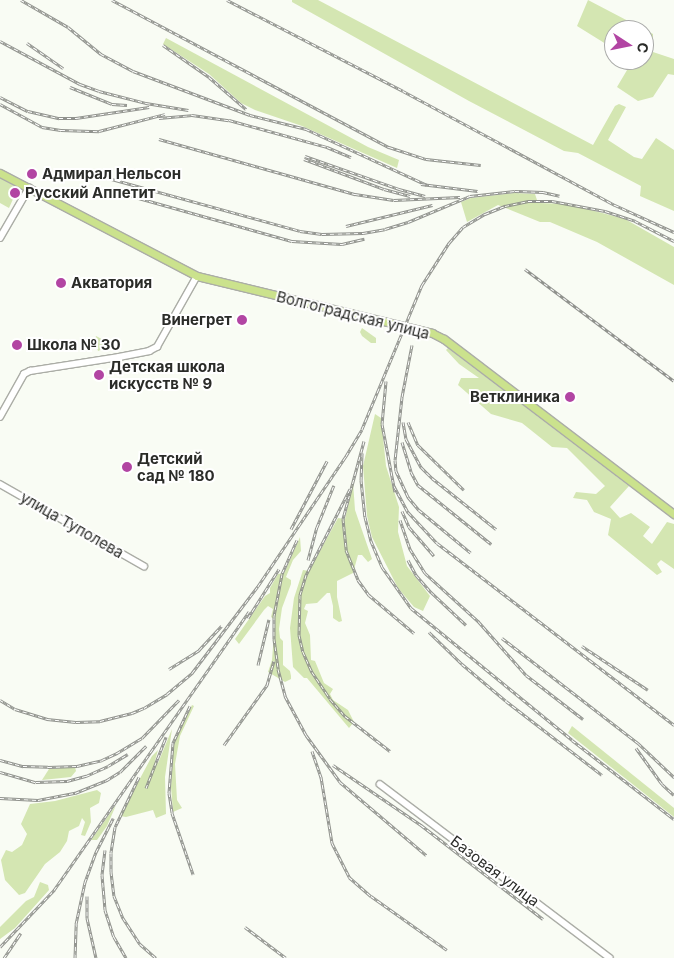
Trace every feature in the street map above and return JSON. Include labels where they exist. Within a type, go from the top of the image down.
[{"type":"main road","name":"Волгоградская улица","points":[[0,172],[198,276],[432,333],[444,339],[674,514]]},
{"type":"street","points":[[0,238],[29,188]]},
{"type":"street","points":[[0,417],[24,374],[30,371],[119,357],[149,351],[157,347],[198,276]]},
{"type":"street","name":"улица Туполева","points":[[0,484],[144,566]]},
{"type":"street","name":"Базовая улица","points":[[380,784],[610,958]]},
{"type":"green space","points":[[292,0],[318,0],[593,145],[615,106],[619,104],[626,107],[608,140],[634,157],[642,159],[656,138],[674,150],[674,211],[640,196],[641,186],[578,153],[564,151],[469,101],[292,2]]},
{"type":"green space","points":[[588,0],[626,20],[604,20],[604,43],[577,26]]},
{"type":"green space","points":[[166,38],[368,147],[399,160],[397,168],[302,126],[255,110],[241,103],[209,74],[163,44]]},
{"type":"green space","points":[[654,52],[674,59],[674,75],[668,74],[653,97],[638,101],[617,87],[627,70],[654,70]]},
{"type":"green space","points":[[0,178],[18,188],[9,208],[0,203]]},
{"type":"green space","points":[[514,193],[535,194],[538,203],[568,204],[625,219],[674,247],[674,285],[597,242],[550,222],[540,222],[498,205],[467,222],[461,202],[471,198]]},
{"type":"green space","points":[[362,328],[376,338],[376,343],[371,343],[362,336],[360,332]]},
{"type":"green space","points":[[96,336],[111,344],[110,346],[98,351]]},
{"type":"green space","points":[[448,348],[629,486],[610,507],[620,518],[631,513],[650,527],[643,536],[652,544],[667,522],[674,524],[674,569],[661,560],[657,564],[662,572],[657,575],[608,535],[611,519],[594,512],[587,500],[573,498],[576,492],[596,494],[605,486],[567,448],[552,447],[522,423],[491,414],[458,385],[461,378],[479,378],[459,364],[446,350]]},
{"type":"green space","points":[[375,414],[381,418],[386,466],[399,507],[398,532],[407,566],[430,596],[423,611],[414,607],[398,588],[372,537],[367,516],[363,466]]},
{"type":"green space","points":[[353,482],[355,510],[372,559],[368,562],[362,555],[358,555],[353,573],[337,581],[337,597],[342,621],[339,622],[333,618],[330,593],[327,593],[317,603],[306,604],[304,609],[308,611],[305,623],[310,635],[311,660],[315,661],[324,683],[333,689],[330,694],[333,700],[348,710],[354,722],[349,728],[307,678],[304,678],[293,667],[290,628],[294,598],[303,570],[309,571],[338,518],[345,519]]},
{"type":"green space","points":[[300,537],[301,551],[293,560],[286,577],[291,580],[291,584],[282,608],[279,629],[280,638],[283,641],[283,665],[290,671],[291,676],[291,679],[285,682],[268,672],[272,660],[275,620],[271,617],[273,609],[268,606],[264,610],[239,644],[235,639],[265,596],[270,593],[270,588],[278,574],[284,573]]},
{"type":"green space","points":[[192,705],[194,706],[180,736],[175,764],[177,800],[182,808],[173,812],[171,787],[173,748],[175,739]]},
{"type":"green space","points":[[572,726],[674,808],[674,817],[568,733]]},
{"type":"green space","points":[[172,729],[165,777],[166,814],[156,818],[153,810],[126,817],[120,816],[152,756],[158,750],[155,761],[158,763]]},
{"type":"green space","points":[[75,767],[76,771],[71,777],[42,780],[49,769]]},
{"type":"green space","points":[[97,790],[101,793],[99,803],[90,808],[91,822],[85,836],[81,835],[85,822],[82,818],[79,826],[69,831],[67,841],[60,852],[45,864],[25,893],[19,895],[5,880],[1,860],[6,850],[12,852],[22,845],[27,834],[21,824],[30,804],[55,801]]},
{"type":"green space","points":[[116,805],[107,826],[97,840],[91,840]]},
{"type":"green space","points":[[40,882],[48,885],[49,890],[15,928],[0,939],[0,927],[26,901],[34,897]]},
{"type":"railway","points":[[21,0],[68,27],[101,54],[133,71],[250,115],[306,129],[427,185]]},
{"type":"railway","points":[[112,0],[389,147],[426,159],[481,165]]},
{"type":"railway","points":[[227,0],[403,91],[615,205],[674,232]]},
{"type":"railway","points":[[0,41],[80,84],[99,91],[146,103],[188,110]]},
{"type":"railway","points":[[27,43],[63,68]]},
{"type":"railway","points":[[163,45],[209,77],[246,109]]},
{"type":"railway","points":[[70,87],[112,104],[127,105]]},
{"type":"railway","points":[[0,97],[28,111],[59,118],[76,118],[149,107]]},
{"type":"railway","points":[[0,104],[42,127],[61,130],[99,131],[165,114]]},
{"type":"railway","points":[[159,118],[192,115],[229,120],[327,147],[351,157]]},
{"type":"railway","points":[[159,139],[355,194],[394,200],[460,197]]},
{"type":"railway","points":[[305,156],[399,189],[425,196]]},
{"type":"railway","points":[[304,159],[384,189],[410,196]]},
{"type":"railway","points":[[108,178],[300,231],[322,234],[363,233],[385,229],[408,222],[470,196],[515,191],[543,192],[560,196]]},
{"type":"railway","points":[[421,184],[478,191]]},
{"type":"railway","points":[[103,188],[292,241],[342,244],[364,239]]},
{"type":"railway","points":[[0,700],[15,709],[47,719],[76,722],[100,721],[144,708],[167,694],[192,673],[258,586],[346,456],[362,429],[422,285],[449,243],[463,227],[485,214],[505,206],[528,201],[552,201],[605,211],[635,221],[674,241]]},
{"type":"railway","points":[[346,226],[433,205]]},
{"type":"railway","points":[[525,269],[674,381]]},
{"type":"railway","points":[[412,345],[402,397],[395,460],[396,471],[408,497],[419,510],[471,553]]},
{"type":"railway","points":[[386,381],[382,424],[395,492]]},
{"type":"railway","points":[[403,422],[406,439],[421,467],[496,529]]},
{"type":"railway","points":[[408,422],[418,445],[464,490]]},
{"type":"railway","points":[[364,441],[343,519],[346,550],[358,580],[369,595],[414,633]]},
{"type":"railway","points":[[402,442],[411,472],[418,485],[491,544]]},
{"type":"railway","points":[[362,453],[361,480],[365,517],[371,541],[382,567],[411,608],[572,740],[674,819]]},
{"type":"railway","points":[[291,529],[327,461]]},
{"type":"railway","points":[[308,560],[317,527],[334,485]]},
{"type":"railway","points":[[394,486],[408,512],[437,543],[674,725]]},
{"type":"railway","points":[[350,489],[306,575],[300,595],[299,635],[303,652],[312,672],[330,699],[345,716],[390,751]]},
{"type":"railway","points":[[402,511],[409,527],[434,556]]},
{"type":"railway","points":[[400,520],[410,549],[425,573],[478,621],[526,675],[583,719]]},
{"type":"railway","points":[[297,540],[282,574],[274,616],[274,639],[278,669],[285,696],[306,735],[340,782],[426,855]]},
{"type":"railway","points":[[408,560],[416,575],[431,592],[466,625]]},
{"type":"railway","points":[[248,618],[279,569]]},
{"type":"railway","points":[[0,947],[54,890],[249,611]]},
{"type":"railway","points":[[258,665],[269,619]]},
{"type":"railway","points":[[169,669],[199,650],[221,626]]},
{"type":"railway","points":[[429,632],[462,664],[506,701],[602,775]]},
{"type":"railway","points":[[502,638],[638,743],[674,777]]},
{"type":"railway","points":[[582,646],[648,690]]},
{"type":"railway","points":[[224,745],[267,685],[274,661]]},
{"type":"railway","points":[[0,760],[23,766],[48,767],[77,766],[102,760],[142,738],[179,700]]},
{"type":"railway","points":[[190,706],[173,743],[169,793],[172,813],[193,874]]},
{"type":"railway","points":[[146,788],[166,737]]},
{"type":"railway","points":[[0,798],[38,800],[75,793],[107,780],[120,772],[146,746]]},
{"type":"railway","points":[[636,748],[662,784],[674,795]]},
{"type":"railway","points":[[312,751],[321,777],[332,843],[349,877],[371,896],[447,950]]},
{"type":"railway","points":[[0,772],[36,782],[67,781],[86,776],[128,754]]},
{"type":"railway","points":[[333,765],[421,825],[543,919]]},
{"type":"railway","points":[[139,777],[115,827],[111,853],[111,872],[114,896],[123,918],[140,944],[156,958]]},
{"type":"railway","points":[[75,958],[76,924],[85,882],[96,852],[113,818]]},
{"type":"railway","points":[[105,850],[102,875],[105,910],[114,937],[126,958]]},
{"type":"railway","points":[[87,896],[87,918],[96,958]]},
{"type":"railway","points":[[245,927],[286,958]]},
{"type":"railway","points":[[4,958],[21,933]]},
{"type":"place","name":"Адмирал Нельсон","points":[[32,174]]},
{"type":"place","name":"Русский Аппетит","points":[[15,193]]},
{"type":"place","name":"Акватория","points":[[61,283]]},
{"type":"place","name":"Винегрет","points":[[242,320]]},
{"type":"place","name":"Школа № 30","points":[[17,345]]},
{"type":"place","name":"Детская школа искусств № 9","points":[[99,375]]},
{"type":"place","name":"Ветклиника","points":[[570,397]]},
{"type":"place","name":"Детский сад № 180","points":[[127,467]]}]
